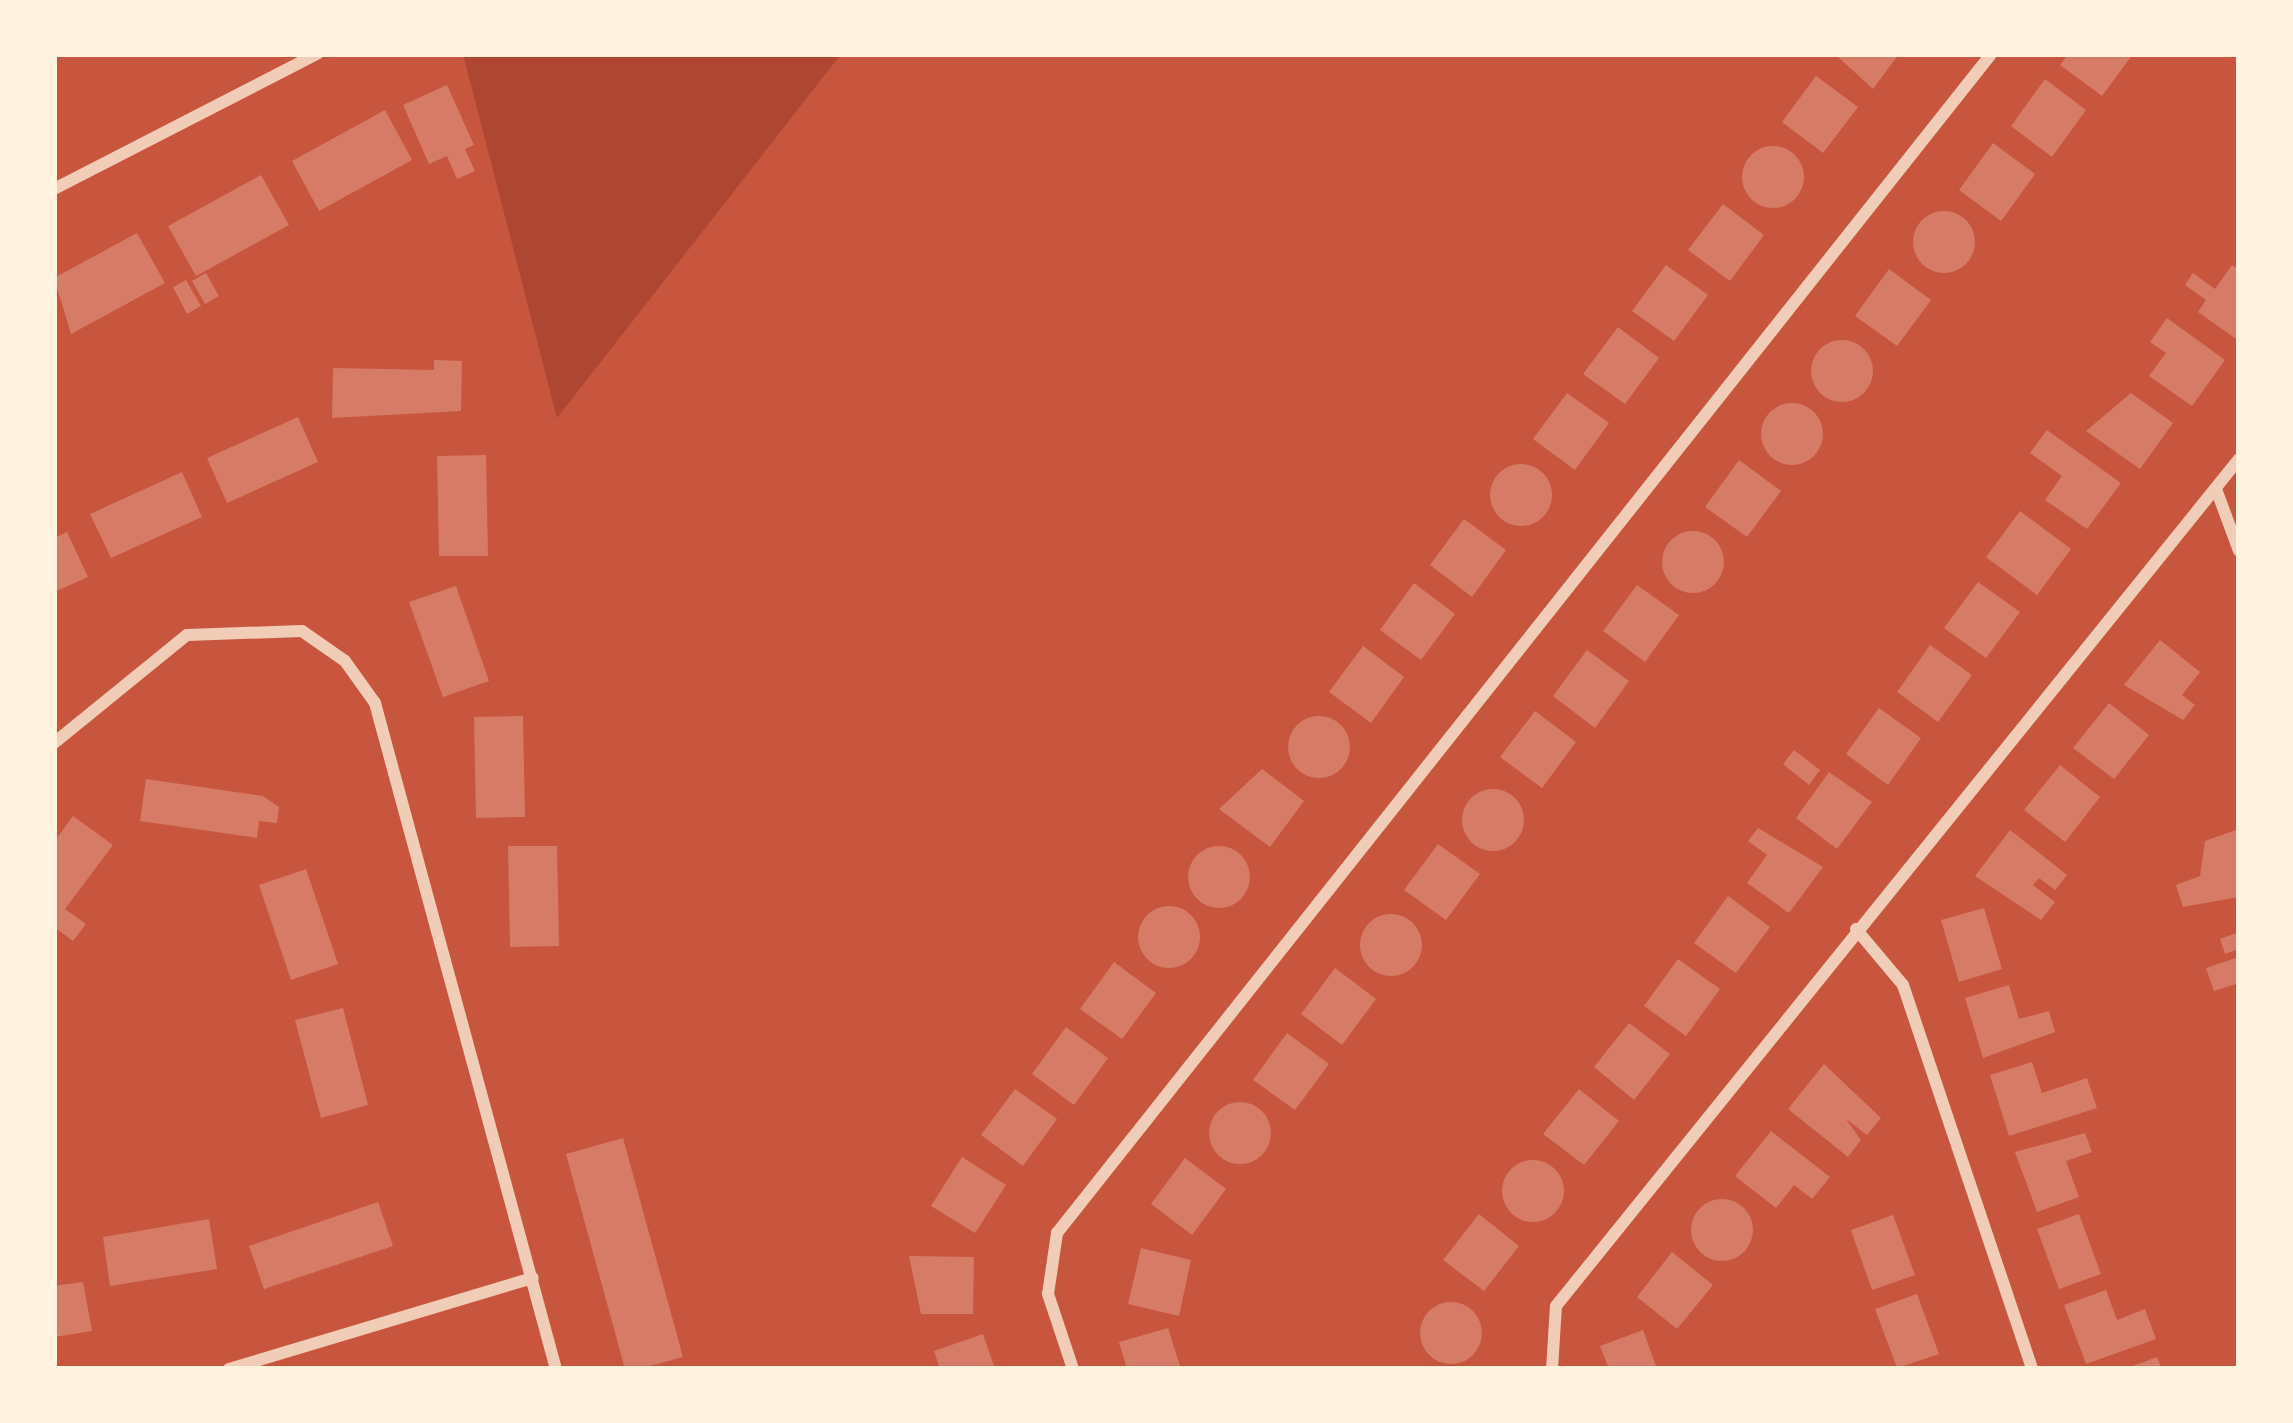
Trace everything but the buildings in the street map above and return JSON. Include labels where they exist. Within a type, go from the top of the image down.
[{"type":"street","points":[[54,189],[317,54]]},
{"type":"street","points":[[1073,1369],[1048,1294],[1058,1233],[1991,54]]},
{"type":"street","points":[[1552,1369],[1556,1306],[2239,459]]},
{"type":"street","points":[[2216,489],[2239,551]]},
{"type":"street","points":[[54,743],[187,635],[302,631],[345,661],[375,704],[556,1369]]},
{"type":"street","points":[[1856,929],[1903,986],[2032,1369]]},
{"type":"street","points":[[229,1369],[532,1278]]},
{"type":"shaded area","points":[[463,54],[841,54],[557,418]]}]
